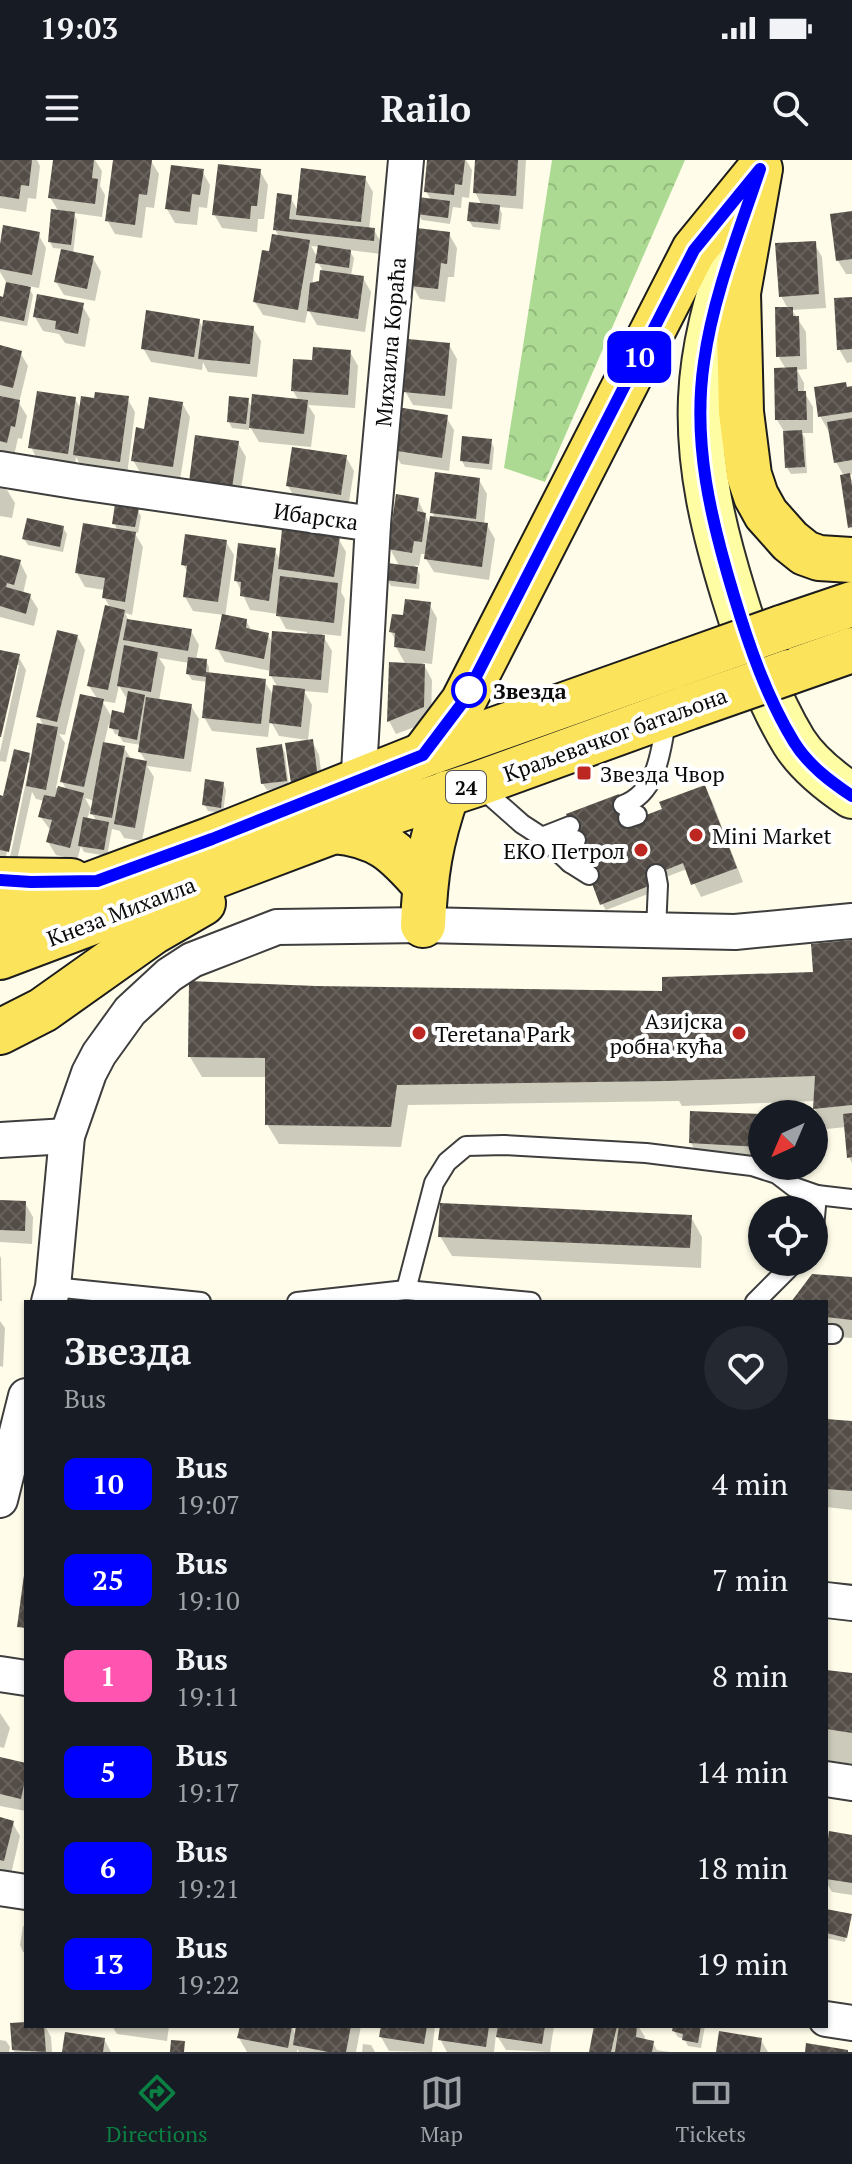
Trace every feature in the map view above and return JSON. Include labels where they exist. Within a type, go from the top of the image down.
[{"type":"main road","points":[[762,165],[738,293],[741,412],[749,475],[766,514],[790,541],[805,553],[819,558],[852,560]]},
{"type":"main road","points":[[423,755],[463,702],[694,250],[762,165]]},
{"type":"main road","name":"Краљевачког батаљона","points":[[423,755],[852,604]]},
{"type":"main road","name":"Краљевачког батаљона","points":[[243,865],[852,650]]},
{"type":"main road","name":"Кнеза Михаила","points":[[0,918],[212,839],[423,755]]},
{"type":"main road","points":[[424,904],[430,849],[462,788]]},
{"type":"main road","points":[[334,831],[358,833],[381,844],[404,861],[424,904]]},
{"type":"main road","points":[[0,1032],[43,1010],[153,932],[208,900],[243,865]]},
{"type":"main road","name":"Кнеза Михаила","points":[[0,957],[243,865]]},
{"type":"main road","points":[[0,880],[97,881]]},
{"type":"street","name":"Михаила Кораћа","points":[[373,524],[406,160]]},
{"type":"street","points":[[762,165],[720,288],[704,362],[702,450],[708,502],[750,649],[782,718],[795,744],[809,761],[833,784],[852,796]]},
{"type":"street","name":"Ибарска","points":[[0,469],[373,524],[359,772],[353,784]]},
{"type":"street","points":[[51,1294],[67,1136],[89,1073],[113,1033],[148,992],[192,960],[214,949],[277,927],[424,904],[656,930],[735,932],[852,921]]},
{"type":"street","points":[[0,1140],[67,1136]]},
{"type":"street","points":[[10,1495],[24,1408]]},
{"type":"street","points":[[828,1600],[852,1603]]},
{"type":"street","points":[[0,1674],[24,1678]]},
{"type":"street","points":[[828,1779],[852,1783]]},
{"type":"street","points":[[0,1888],[24,1892]]},
{"type":"street","points":[[828,2019],[852,2023]]},
{"type":"lane","points":[[632,811],[651,781],[678,711]]},
{"type":"lane","points":[[462,788],[581,865]]},
{"type":"lane","points":[[549,843],[573,833]]},
{"type":"lane","points":[[656,874],[656,930]]},
{"type":"lane","points":[[406,1290],[434,1183],[447,1162],[466,1146],[504,1145],[646,1153],[752,1166],[777,1174],[794,1187],[817,1195],[852,1199]]},
{"type":"lane","points":[[757,1300],[781,1276]]},
{"type":"lane","points":[[315,1300],[406,1290],[510,1300]]},
{"type":"lane","points":[[51,1294],[164,1300]]},
{"type":"green space","points":[[552,160],[685,160],[545,482],[504,468]]},
{"type":"building","points":[[0,160],[32,160],[29,186],[21,185],[19,199],[0,196]]},
{"type":"building","points":[[53,160],[94,160],[92,178],[98,179],[95,204],[48,198]]},
{"type":"building","points":[[113,160],[152,160],[147,195],[139,194],[135,225],[105,221]]},
{"type":"building","points":[[427,160],[465,160],[462,185],[455,184],[454,195],[424,192]]},
{"type":"building","points":[[475,160],[518,160],[516,196],[473,193]]},
{"type":"building","points":[[218,164],[261,169],[257,206],[251,206],[250,219],[212,215]]},
{"type":"building","points":[[171,165],[204,169],[200,195],[192,194],[190,212],[165,209]]},
{"type":"building","points":[[301,168],[366,176],[361,222],[296,215]]},
{"type":"building","points":[[277,193],[292,195],[289,219],[375,228],[374,241],[273,230]]},
{"type":"building","points":[[418,197],[450,201],[448,218],[416,214]]},
{"type":"building","points":[[469,202],[500,205],[498,224],[467,221]]},
{"type":"building","points":[[51,209],[75,212],[71,245],[48,242]]},
{"type":"building","points":[[852,211],[852,259],[836,261],[830,214]]},
{"type":"building","points":[[3,225],[40,232],[32,275],[0,269]]},
{"type":"building","points":[[417,228],[450,232],[447,264],[441,263],[438,289],[410,286]]},
{"type":"building","points":[[272,234],[310,240],[298,310],[253,302],[262,250],[269,251]]},
{"type":"building","points":[[816,241],[819,294],[779,297],[775,243]]},
{"type":"building","points":[[318,245],[351,250],[349,268],[315,263]]},
{"type":"building","points":[[61,249],[94,256],[87,289],[54,282]]},
{"type":"building","points":[[320,270],[364,276],[358,319],[307,311],[310,283],[319,281]]},
{"type":"building","points":[[6,282],[31,287],[24,321],[0,316],[0,296],[3,297]]},
{"type":"building","points":[[37,294],[84,303],[78,334],[55,329],[56,321],[33,317]]},
{"type":"building","points":[[852,297],[852,349],[837,350],[834,298]]},
{"type":"building","points":[[775,307],[793,307],[793,316],[799,316],[800,356],[776,357]]},
{"type":"building","points":[[146,310],[200,319],[194,357],[141,349]]},
{"type":"building","points":[[203,320],[254,326],[250,364],[198,359]]},
{"type":"building","points":[[408,339],[450,343],[445,396],[403,392]]},
{"type":"building","points":[[0,345],[22,351],[13,388],[0,385]]},
{"type":"building","points":[[313,347],[351,350],[348,395],[291,391],[293,359],[312,360]]},
{"type":"building","points":[[797,367],[798,391],[806,391],[807,420],[775,420],[774,368]]},
{"type":"building","points":[[846,382],[847,387],[852,386],[852,412],[818,417],[814,387]]},
{"type":"building","points":[[37,391],[76,397],[68,454],[28,448]]},
{"type":"building","points":[[95,392],[129,396],[120,462],[73,455],[81,396],[94,398]]},
{"type":"building","points":[[252,394],[308,400],[304,434],[249,428]]},
{"type":"building","points":[[0,396],[20,400],[15,427],[11,426],[7,443],[0,441]]},
{"type":"building","points":[[229,396],[249,398],[246,424],[227,422]]},
{"type":"building","points":[[149,397],[183,402],[173,467],[131,461],[136,427],[144,429]]},
{"type":"building","points":[[397,407],[448,415],[442,458],[391,450]]},
{"type":"building","points":[[852,418],[852,460],[834,463],[827,422]]},
{"type":"building","points":[[802,430],[805,467],[785,468],[783,431]]},
{"type":"building","points":[[195,435],[239,441],[232,488],[189,482]]},
{"type":"building","points":[[462,436],[492,439],[489,464],[460,461]]},
{"type":"building","points":[[292,447],[347,455],[341,495],[286,486]]},
{"type":"building","points":[[435,472],[480,478],[476,519],[430,513]]},
{"type":"building","points":[[850,473],[852,527],[848,528],[840,475]]},
{"type":"building","points":[[396,494],[419,498],[417,511],[426,513],[422,542],[414,541],[412,553],[388,549]]},
{"type":"building","points":[[115,504],[139,508],[135,527],[112,524]]},
{"type":"building","points":[[430,516],[488,523],[482,567],[424,559]]},
{"type":"building","points":[[27,518],[64,526],[60,547],[22,539]]},
{"type":"building","points":[[83,523],[136,532],[125,602],[102,598],[105,578],[75,573]]},
{"type":"building","points":[[282,529],[340,536],[334,577],[278,569]]},
{"type":"building","points":[[185,534],[227,540],[218,602],[183,597],[187,566],[181,565]]},
{"type":"building","points":[[238,543],[276,548],[269,601],[240,596],[241,582],[234,581]]},
{"type":"building","points":[[0,555],[21,560],[14,585],[7,583],[6,587],[31,594],[26,614],[0,606]]},
{"type":"building","points":[[387,563],[418,567],[416,584],[385,580]]},
{"type":"building","points":[[280,576],[338,583],[334,623],[276,616]]},
{"type":"building","points":[[405,599],[431,602],[425,651],[394,647],[395,633],[389,632],[392,614],[403,615]]},
{"type":"building","points":[[105,605],[125,610],[108,690],[87,686]]},
{"type":"building","points":[[222,614],[247,619],[246,628],[269,633],[264,659],[215,649]]},
{"type":"building","points":[[127,619],[192,629],[188,651],[123,640]]},
{"type":"building","points":[[57,630],[78,635],[57,722],[36,717]]},
{"type":"building","points":[[272,631],[325,635],[321,680],[269,676]]},
{"type":"building","points":[[124,645],[158,652],[151,692],[117,686]]},
{"type":"building","points":[[0,650],[20,654],[1,737],[0,737]]},
{"type":"building","points":[[188,657],[207,659],[206,672],[266,679],[261,724],[202,718],[206,677],[186,674]]},
{"type":"building","points":[[389,662],[425,664],[424,707],[387,722]]},
{"type":"building","points":[[273,685],[305,689],[301,727],[269,723]]},
{"type":"building","points":[[128,691],[145,695],[137,740],[118,736],[119,730],[109,728],[112,710],[124,713]]},
{"type":"building","points":[[80,694],[104,699],[84,787],[60,782]]},
{"type":"building","points":[[146,697],[192,704],[184,759],[138,752]]},
{"type":"building","points":[[37,723],[58,727],[46,790],[26,786]]},
{"type":"building","points":[[313,739],[318,779],[291,783],[285,743]]},
{"type":"building","points":[[103,742],[125,746],[112,818],[90,814]]},
{"type":"building","points":[[282,744],[287,781],[261,784],[256,748]]},
{"type":"building","points":[[14,749],[30,753],[9,852],[0,850],[0,795],[3,796]]},
{"type":"building","points":[[126,757],[147,761],[135,828],[114,824]]},
{"type":"building","points":[[205,779],[224,782],[221,808],[202,805]]},
{"type":"building","points":[[705,785],[737,868],[691,885],[683,863],[651,876],[654,884],[600,905],[566,814],[619,794],[630,821],[662,809],[659,802]]},
{"type":"building","points":[[58,786],[84,793],[70,848],[46,842],[52,820],[38,817],[44,795],[55,797]]},
{"type":"building","points":[[83,817],[109,822],[104,850],[78,846]]},
{"type":"building","points":[[852,940],[852,1105],[828,1107],[828,1100],[814,1100],[815,1076],[397,1085],[391,1127],[265,1125],[265,1058],[188,1057],[189,981],[662,991],[662,977],[813,972],[811,944]]},
{"type":"building","points":[[690,1111],[748,1113],[748,1146],[689,1143]]},
{"type":"building","points":[[852,1113],[852,1157],[847,1158],[843,1114]]},
{"type":"building","points":[[0,1200],[26,1201],[25,1231],[0,1230]]},
{"type":"building","points":[[440,1203],[692,1215],[690,1248],[438,1237]]},
{"type":"building","points":[[810,1276],[852,1277],[852,1320],[828,1317],[828,1300],[792,1300]]},
{"type":"building","points":[[828,1419],[852,1421],[852,1491],[828,1489]]},
{"type":"building","points":[[24,1575],[24,1628],[17,1627]]},
{"type":"building","points":[[828,1670],[852,1673],[852,1733],[828,1729]]},
{"type":"building","points":[[0,1757],[24,1763],[21,1799],[0,1794]]},
{"type":"building","points":[[0,1817],[14,1821],[4,1861],[0,1860]]},
{"type":"building","points":[[829,1831],[852,1835],[852,1883],[828,1879]]},
{"type":"building","points":[[828,1909],[852,1914],[847,1938],[828,1933]]},
{"type":"building","points":[[24,2022],[24,2028],[44,2028],[46,2052],[12,2050],[10,2023]]},
{"type":"building","points":[[240,2028],[292,2028],[288,2048],[237,2038]]},
{"type":"building","points":[[296,2028],[351,2028],[346,2052],[293,2045]]},
{"type":"building","points":[[381,2028],[427,2028],[424,2044],[379,2037]]},
{"type":"building","points":[[440,2028],[489,2028],[486,2047],[438,2040]]},
{"type":"building","points":[[498,2028],[545,2028],[542,2044],[496,2037]]},
{"type":"building","points":[[594,2028],[617,2028],[611,2052],[589,2052]]},
{"type":"building","points":[[619,2028],[637,2028],[636,2037],[654,2041],[652,2052],[615,2052]]},
{"type":"building","points":[[673,2028],[701,2028],[698,2043],[682,2040],[683,2034],[672,2031]]},
{"type":"building","points":[[719,2031],[762,2038],[760,2052],[716,2052]]},
{"type":"building","points":[[65,2032],[105,2038],[103,2052],[62,2052]]},
{"type":"building","points":[[171,2040],[185,2041],[184,2052],[170,2052]]},
{"type":"building","points":[[806,2043],[848,2050],[848,2052],[805,2052]]},
{"type":"bus line","name":"10","points":[[0,880],[97,881],[423,755],[463,702],[694,250],[760,169],[720,288],[704,362],[702,450],[708,502],[750,649],[782,718],[795,744],[809,761],[833,784],[852,796]]},
{"type":"place","name":"Звезда","points":[[469,690]]},
{"type":"place","name":"Звезда Чвор","points":[[584,773]]},
{"type":"place","name":"Mini Market","points":[[696,835]]},
{"type":"place","name":"ЕКО Петрол","points":[[641,850]]},
{"type":"place","name":"Teretana Park","points":[[419,1033]]},
{"type":"place","name":"Азијска робна кућа","points":[[739,1033]]}]
